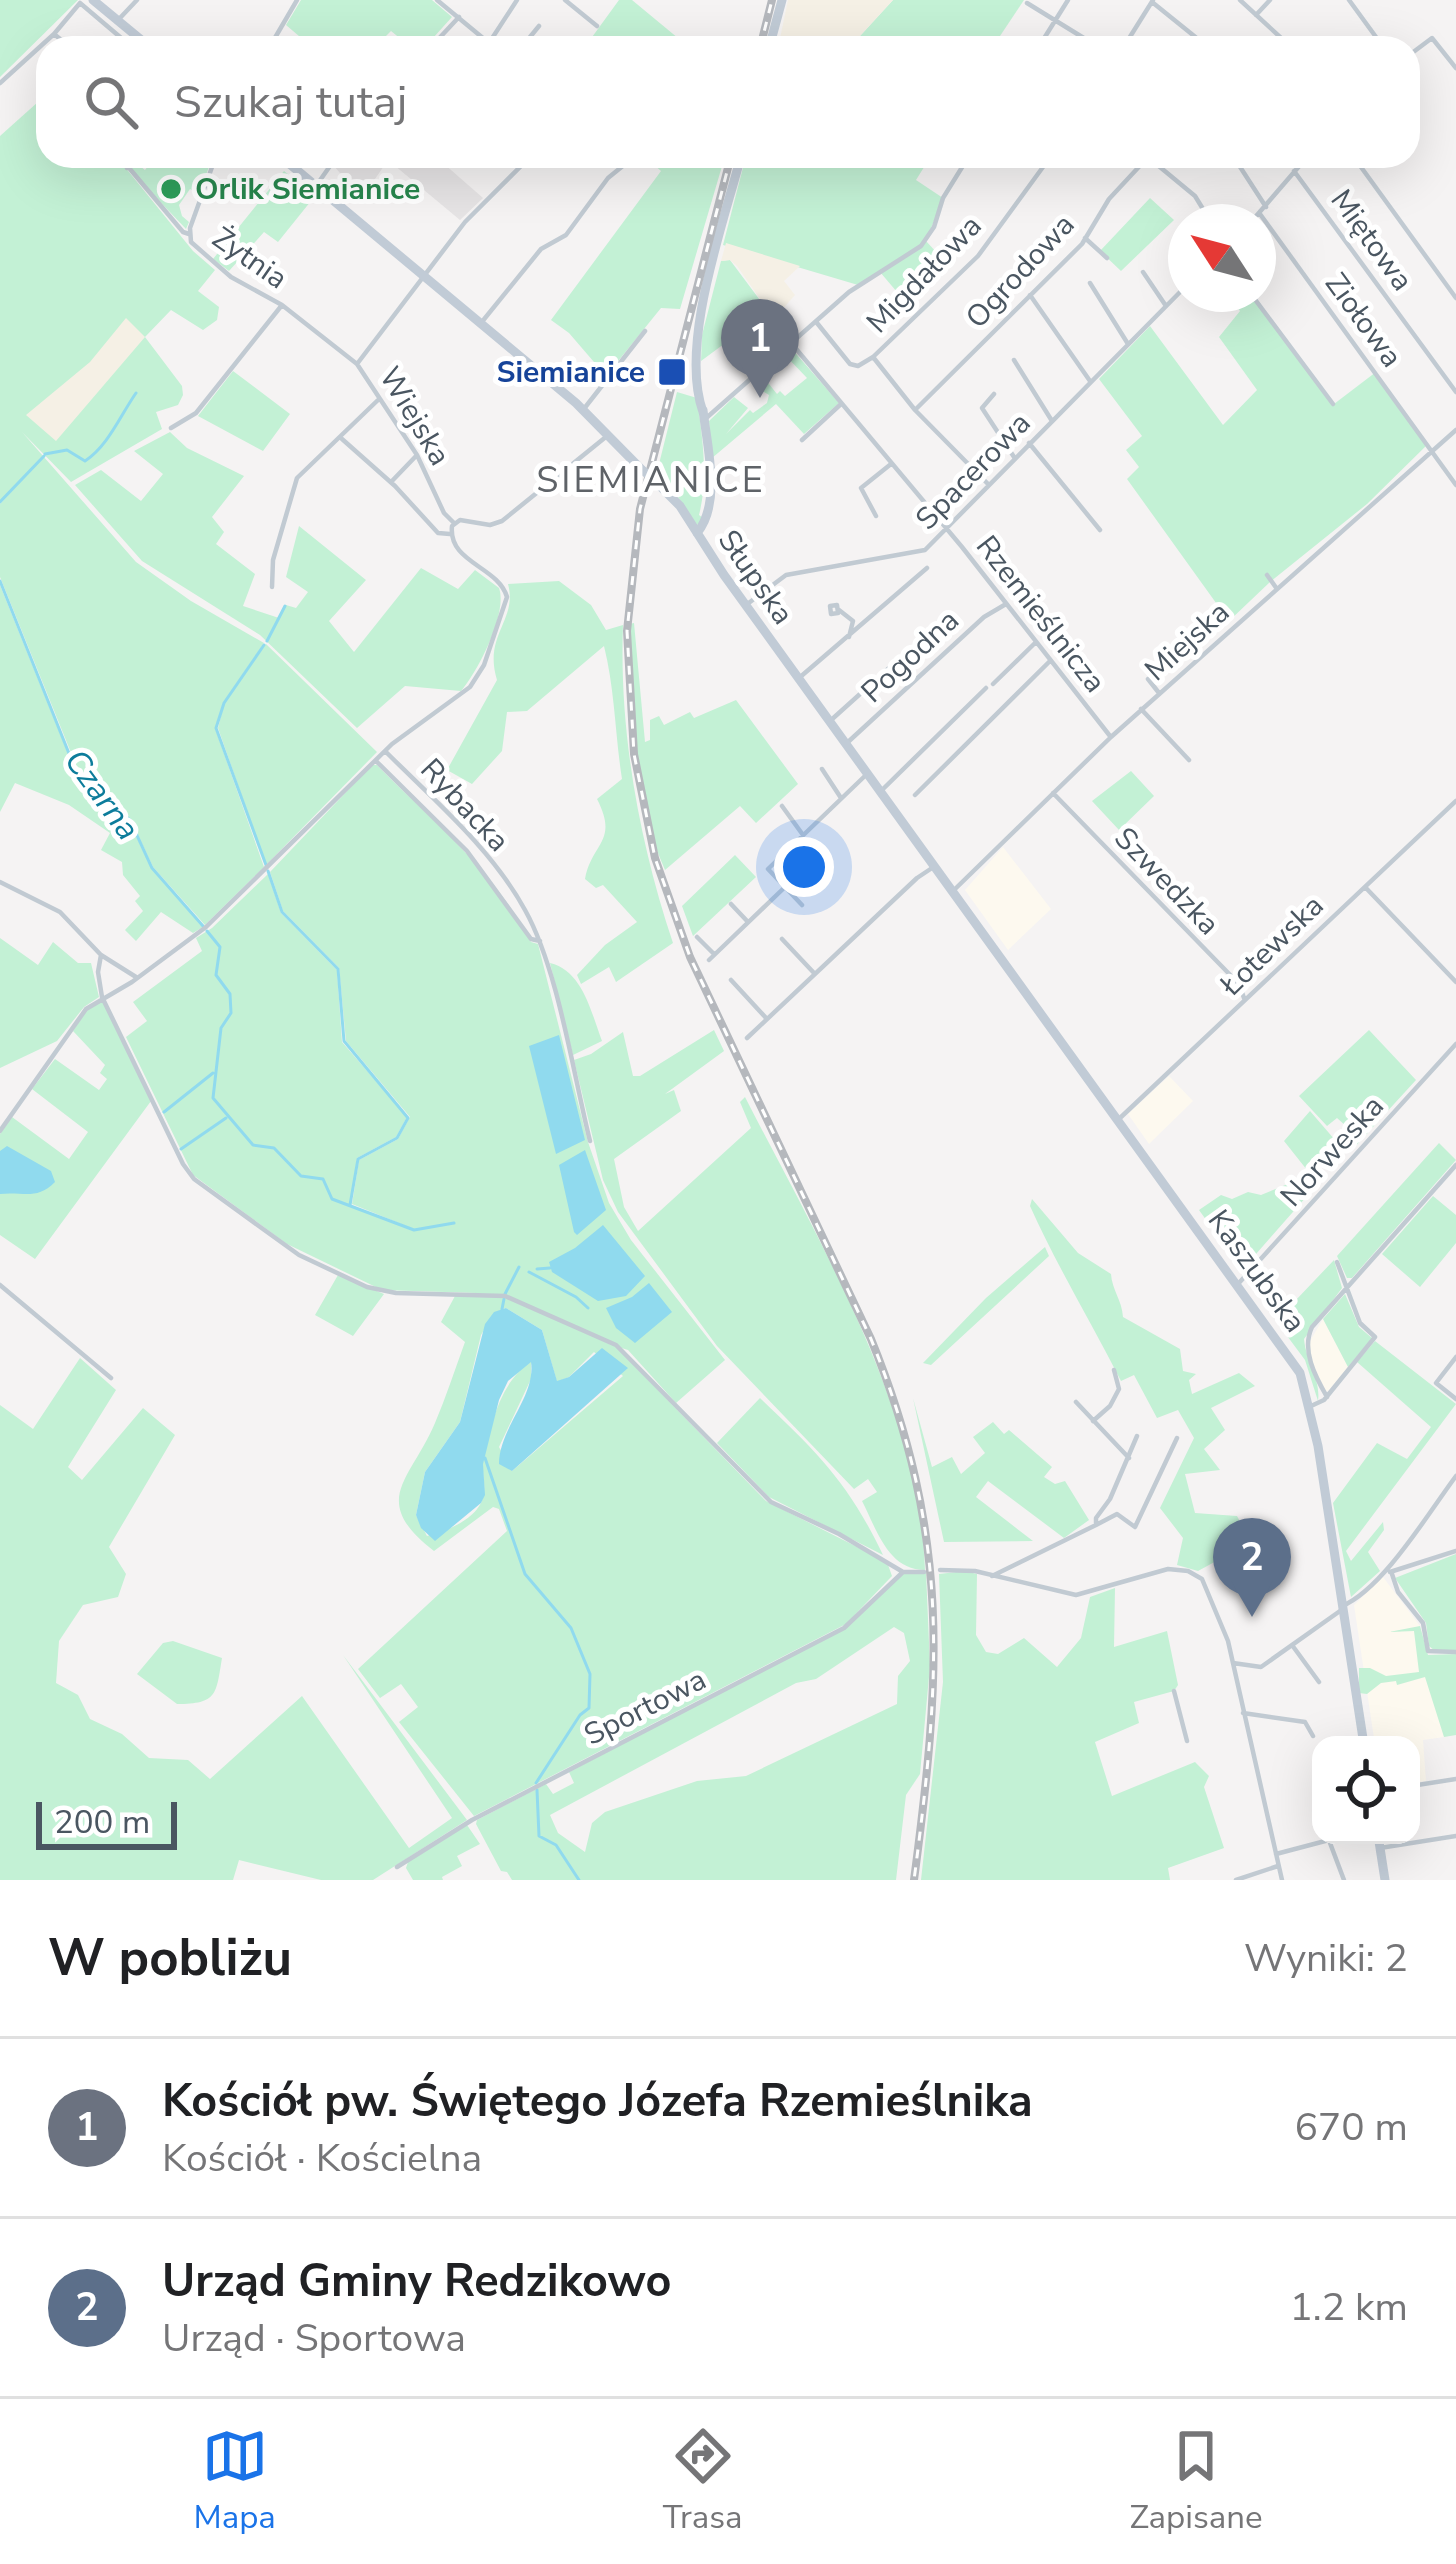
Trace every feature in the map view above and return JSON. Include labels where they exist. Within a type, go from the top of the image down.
[{"type":"main road","points":[[93,0],[136,36]]},
{"type":"main road","points":[[772,36],[782,0]]},
{"type":"main road","name":"Słupska","points":[[294,168],[583,410],[676,502],[953,891]]},
{"type":"main road","points":[[697,533],[708,498],[696,337],[738,168]]},
{"type":"main road","name":"Kaszubska","points":[[953,891],[1296,1366],[1311,1406],[1363,1736]]},
{"type":"main road","points":[[1379,1844],[1385,1880]]},
{"type":"street","points":[[118,21],[137,0]]},
{"type":"street","points":[[276,36],[297,0]]},
{"type":"street","points":[[437,0],[481,36]]},
{"type":"street","points":[[501,0],[512,8]]},
{"type":"street","points":[[497,36],[517,0]]},
{"type":"street","points":[[565,0],[596,26]]},
{"type":"street","points":[[1046,36],[1068,0]]},
{"type":"street","points":[[1240,0],[1279,36]]},
{"type":"street","points":[[1256,15],[1270,0]]},
{"type":"street","points":[[1349,0],[1375,36]]},
{"type":"street","points":[[1131,36],[1153,1],[1195,36]]},
{"type":"street","points":[[56,36],[80,3],[118,36]]},
{"type":"street","points":[[1027,3],[1080,36]]},
{"type":"street","points":[[441,36],[459,17]]},
{"type":"street","points":[[531,36],[539,26]]},
{"type":"street","points":[[1420,47],[1432,38],[1456,68]]},
{"type":"street","points":[[0,83],[36,54]]},
{"type":"street","points":[[127,168],[189,234]]},
{"type":"street","name":"Żytnia","points":[[212,168],[189,234],[196,248],[231,277],[282,305],[357,364]]},
{"type":"street","points":[[316,186],[329,168]]},
{"type":"street","name":"Wiejska","points":[[454,523],[444,513],[417,455],[357,364],[465,222],[520,168]]},
{"type":"street","points":[[481,323],[541,249],[566,235],[618,168]]},
{"type":"street","points":[[704,416],[858,285],[910,255],[934,226],[943,198],[962,168]]},
{"type":"street","name":"Migdałowa","points":[[816,322],[850,364],[858,366],[873,357],[978,256],[1042,168]]},
{"type":"street","name":"Ogrodowa","points":[[916,410],[1085,238],[1109,199],[1138,168]]},
{"type":"street","points":[[1163,168],[1200,204]]},
{"type":"street","points":[[1241,168],[1264,204]]},
{"type":"street","points":[[1268,204],[1297,168]]},
{"type":"street","points":[[1362,168],[1456,298]]},
{"type":"street","name":"Miętowa","points":[[1294,171],[1456,392]]},
{"type":"street","name":"Ziołowa","points":[[1276,236],[1456,485]]},
{"type":"street","points":[[1085,238],[1107,258]]},
{"type":"street","points":[[1143,272],[1166,306]]},
{"type":"street","points":[[1090,283],[1128,344]]},
{"type":"street","points":[[1030,295],[1090,381]]},
{"type":"street","points":[[171,428],[196,413],[282,305]]},
{"type":"street","name":"Spacerowa","points":[[746,605],[785,575],[916,554],[948,531],[1014,457],[1166,306]]},
{"type":"street","points":[[1264,312],[1333,404]]},
{"type":"street","points":[[583,410],[645,331]]},
{"type":"street","name":"Rzemieślnicza","points":[[792,344],[1111,737]]},
{"type":"street","points":[[873,357],[916,410],[988,484]]},
{"type":"street","points":[[1014,360],[1052,421]]},
{"type":"street","points":[[994,394],[982,408],[1014,457]]},
{"type":"street","points":[[272,586],[273,560],[297,478],[378,400]]},
{"type":"street","points":[[802,440],[842,404]]},
{"type":"street","name":"Miejska","points":[[953,891],[1141,709],[1456,430]]},
{"type":"street","points":[[450,534],[454,523],[502,521],[607,436]]},
{"type":"street","name":"Rybacka","points":[[342,439],[438,533],[450,534],[462,554],[504,587],[506,604],[484,665],[470,687],[385,751],[492,862],[523,905],[540,941]]},
{"type":"street","points":[[1029,443],[1100,530]]},
{"type":"street","points":[[391,483],[417,455]]},
{"type":"street","points":[[876,516],[861,488],[891,464]]},
{"type":"street","points":[[799,678],[927,568]]},
{"type":"street","points":[[1267,575],[1277,589]]},
{"type":"street","name":"Pogodna","points":[[846,743],[984,617],[1006,604]]},
{"type":"street","points":[[839,610],[853,621],[849,637]]},
{"type":"street","points":[[1188,642],[1201,657]]},
{"type":"street","points":[[881,791],[1035,643]]},
{"type":"street","points":[[830,722],[899,659]]},
{"type":"street","points":[[915,795],[1051,661]]},
{"type":"street","points":[[1148,679],[1160,693]]},
{"type":"street","points":[[1141,709],[1189,760]]},
{"type":"street","points":[[0,1131],[73,1024],[102,998],[138,978],[206,927],[385,751]]},
{"type":"street","points":[[375,760],[466,850],[531,939],[540,941],[590,1141]]},
{"type":"street","points":[[822,770],[842,798]]},
{"type":"street","points":[[802,904],[768,869],[868,773]]},
{"type":"street","name":"Szwedzka","points":[[1053,793],[1238,984],[1244,1000]]},
{"type":"street","name":"Łotewska","points":[[1117,1120],[1456,801]]},
{"type":"street","points":[[782,806],[803,835]]},
{"type":"street","points":[[747,1038],[935,866]]},
{"type":"street","points":[[0,882],[60,912],[101,955],[138,978]]},
{"type":"street","points":[[1364,886],[1456,982]]},
{"type":"street","points":[[697,937],[712,958],[785,887]]},
{"type":"street","points":[[730,904],[748,922]]},
{"type":"street","points":[[782,939],[814,974]]},
{"type":"street","points":[[101,955],[102,998],[188,1172],[290,1249],[381,1291],[505,1296],[616,1345],[771,1502],[903,1572],[924,1572]]},
{"type":"street","points":[[731,980],[767,1019]]},
{"type":"street","name":"Norweska","points":[[1238,1284],[1456,1045]]},
{"type":"street","points":[[1327,1396],[1306,1340],[1456,1165]]},
{"type":"street","points":[[1311,1406],[1327,1396],[1376,1337],[1360,1323],[1337,1262]]},
{"type":"street","points":[[0,1285],[112,1378]]},
{"type":"street","points":[[1456,1357],[1436,1383],[1456,1399]]},
{"type":"street","points":[[1094,1421],[1118,1394],[1114,1370]]},
{"type":"street","points":[[1076,1402],[1129,1458]]},
{"type":"street","points":[[1096,1525],[1137,1436]]},
{"type":"street","points":[[992,1576],[1117,1514],[1135,1527],[1178,1438]]},
{"type":"street","points":[[1233,1663],[1262,1667],[1389,1571],[1456,1476]]},
{"type":"street","points":[[1389,1571],[1456,1551]]},
{"type":"street","points":[[940,1570],[964,1569],[1076,1595],[1158,1571],[1193,1573],[1210,1591],[1233,1663],[1282,1880]]},
{"type":"street","points":[[1389,1571],[1423,1623],[1428,1651],[1456,1652]]},
{"type":"street","name":"Sportowa","points":[[397,1867],[472,1820],[844,1628],[903,1572]]},
{"type":"street","points":[[1292,1645],[1319,1682]]},
{"type":"street","points":[[1174,1691],[1187,1741]]},
{"type":"street","points":[[1243,1713],[1305,1723],[1313,1736]]},
{"type":"street","points":[[1420,1785],[1456,1779]]},
{"type":"street","points":[[1380,1848],[1456,1836]]},
{"type":"street","points":[[1276,1854],[1312,1843]]},
{"type":"street","points":[[1330,1844],[1345,1880]]},
{"type":"street","points":[[1236,1880],[1278,1866]]},
{"type":"shaded area","points":[[336,168],[383,168],[364,195]]},
{"type":"shaded area","points":[[398,168],[449,168],[483,198],[460,220]]},
{"type":"shaded area","points":[[1003,847],[1051,909],[1008,950],[965,890]]},
{"type":"shaded area","points":[[1169,1076],[1193,1101],[1149,1144],[1128,1114]]},
{"type":"shaded area","points":[[1323,1319],[1348,1367],[1328,1391],[1306,1348]]},
{"type":"shaded area","points":[[1383,1577],[1420,1626],[1444,1737],[1423,1740],[1426,1781],[1420,1782],[1420,1736],[1374,1736],[1354,1605]]},
{"type":"green space","points":[[0,0],[78,0],[42,36],[36,36],[36,41],[0,77]]},
{"type":"green space","points":[[301,0],[432,0],[452,17],[435,36],[397,36],[391,31],[386,36],[299,36],[286,25]]},
{"type":"green space","points":[[619,0],[632,0],[676,36],[593,36]]},
{"type":"green space","points":[[893,0],[1024,0],[1000,36],[860,36]]},
{"type":"green space","points":[[36,104],[36,168],[126,168],[193,251],[215,270],[198,291],[219,307],[217,320],[203,330],[171,310],[145,337],[182,386],[178,405],[156,412],[162,429],[71,482],[22,432],[136,562],[264,643],[223,703],[215,728],[264,867],[205,925],[153,867],[131,820],[76,765],[0,577],[0,504],[21,481],[0,501],[0,136]]},
{"type":"green space","points":[[128,168],[209,168],[199,194],[190,189],[179,205],[189,222],[186,229]]},
{"type":"green space","points":[[658,168],[721,168],[680,309],[661,308],[606,376],[569,333],[551,320],[661,171]]},
{"type":"green space","points":[[743,168],[924,168],[916,180],[943,198],[926,241],[938,254],[897,292],[880,272],[858,285],[723,245]]},
{"type":"green space","points":[[284,171],[315,196],[278,242],[264,232],[229,271],[213,259]]},
{"type":"green space","points":[[1150,198],[1168,214],[1168,226],[1121,271],[1100,251]]},
{"type":"green space","points":[[730,260],[792,343],[754,377],[728,341],[701,361],[702,335],[721,261]]},
{"type":"green space","points":[[1239,312],[1265,312],[1334,404],[1376,372],[1428,444],[1367,504],[1229,621],[1127,479],[1139,467],[1126,450],[1142,436],[1099,379],[1150,326],[1223,425],[1257,390],[1219,337]]},
{"type":"green space","points":[[791,348],[839,403],[804,434],[776,404],[712,458],[709,421],[734,397],[748,408],[726,434],[750,410],[753,413],[767,403],[769,395],[759,389],[757,377],[761,374],[777,394],[780,391],[785,396],[807,378],[784,354]]},
{"type":"green space","points":[[233,371],[290,414],[263,451],[198,416]]},
{"type":"green space","points":[[677,392],[697,398],[704,471],[699,515],[703,518],[697,525],[656,476]]},
{"type":"green space","points":[[170,432],[187,448],[244,476],[212,517],[224,532],[216,544],[255,574],[243,606],[279,618],[286,605],[296,608],[308,592],[286,577],[299,526],[366,580],[329,621],[354,652],[421,568],[458,589],[475,570],[499,588],[495,626],[461,691],[405,686],[357,728],[260,635],[142,561],[75,485],[101,470],[141,501],[163,474],[134,451]]},
{"type":"green space","points":[[559,581],[591,605],[606,630],[623,625],[624,705],[634,786],[673,943],[616,982],[609,967],[581,984],[577,975],[605,945],[637,922],[603,885],[596,888],[585,879],[605,833],[597,799],[622,779],[604,646],[527,711],[507,712],[502,751],[472,784],[447,770],[497,680],[494,651],[509,608],[508,584]]},
{"type":"green space","points":[[0,585],[73,766],[129,821],[151,868],[203,927],[193,933],[161,912],[136,941],[125,930],[143,911],[135,901],[140,896],[123,875],[122,862],[101,850],[110,833],[69,805],[15,783],[0,812]]},
{"type":"green space","points":[[634,623],[645,742],[650,740],[650,720],[659,716],[664,725],[690,712],[694,718],[736,700],[798,784],[756,823],[740,806],[665,870],[640,780],[629,624]]},
{"type":"green space","points":[[266,644],[377,752],[266,865],[218,728],[224,704]]},
{"type":"green space","points":[[372,765],[481,869],[531,942],[538,944],[588,1142],[609,1203],[631,1240],[725,1360],[676,1403],[628,1350],[615,1346],[766,1501],[887,1562],[892,1576],[846,1624],[474,1816],[399,1722],[418,1707],[401,1684],[380,1698],[358,1669],[507,1531],[499,1509],[493,1507],[434,1551],[403,1518],[399,1503],[465,1342],[441,1322],[455,1296],[476,1293],[382,1290],[287,1244],[193,1175],[126,1037],[147,1021],[133,1002],[202,951],[196,938],[268,874],[281,913],[337,970],[342,1042],[407,1117],[396,1137],[357,1158],[350,1206],[416,1230],[352,1204],[359,1160],[398,1139],[410,1117],[346,1041],[339,968],[283,911],[270,872]],"holes":[[[506,1308],[542,1330],[557,1382],[569,1377],[594,1352],[623,1376],[512,1471],[499,1447],[531,1379],[531,1361],[511,1381],[498,1406],[483,1462],[484,1491],[478,1508],[454,1526],[427,1536],[416,1515],[425,1472],[460,1422],[481,1335],[494,1313]]]},
{"type":"green space","points":[[1131,771],[1154,796],[1119,830],[1092,801]]},
{"type":"green space","points":[[735,855],[756,877],[693,936],[682,906]]},
{"type":"green space","points":[[0,938],[38,965],[53,942],[78,963],[91,963],[99,997],[84,1007],[57,1041],[0,1068]]},
{"type":"green space","points":[[550,963],[578,984],[602,1041],[573,1055]]},
{"type":"green space","points":[[102,1000],[151,1101],[35,1259],[0,1235],[0,1134],[12,1117],[69,1159],[88,1132],[32,1089],[55,1059],[99,1090],[107,1079],[100,1073],[105,1065],[73,1031],[86,1011]]},
{"type":"green space","points":[[714,1030],[724,1051],[665,1094],[674,1090],[681,1111],[614,1159],[624,1207],[638,1231],[751,1128],[740,1102],[745,1097],[832,1266],[885,1386],[919,1508],[925,1570],[902,1563],[885,1546],[862,1501],[877,1492],[868,1479],[854,1489],[717,1346],[618,1212],[603,1180],[574,1060],[623,1032],[633,1076],[640,1076]]},
{"type":"green space","points":[[1369,1030],[1416,1080],[1351,1151],[1348,1148],[1357,1136],[1337,1118],[1327,1126],[1299,1096]]},
{"type":"green space","points":[[1310,1111],[1335,1140],[1307,1170],[1284,1141]]},
{"type":"green space","points":[[1439,1143],[1456,1160],[1352,1278],[1347,1278],[1337,1256]]},
{"type":"green space","points":[[1300,1179],[1310,1187],[1307,1196],[1242,1270],[1199,1210],[1221,1195],[1232,1199],[1248,1192],[1261,1195]]},
{"type":"green space","points":[[1433,1196],[1456,1215],[1456,1243],[1420,1287],[1382,1254]]},
{"type":"green space","points":[[1032,1199],[1078,1253],[1111,1274],[1123,1317],[1180,1349],[1183,1371],[1196,1374],[1189,1380],[1192,1394],[1239,1373],[1255,1386],[1211,1408],[1225,1430],[1204,1449],[1220,1470],[1185,1474],[1195,1513],[1237,1516],[1251,1542],[1198,1571],[1177,1565],[1183,1538],[1160,1508],[1194,1438],[1178,1410],[1157,1418],[1134,1375],[1121,1381],[1040,1228],[1030,1206]]},
{"type":"green space","points":[[1045,1247],[1049,1256],[931,1365],[923,1363],[986,1298]]},
{"type":"green space","points":[[1334,1260],[1342,1288],[1304,1339],[1318,1401],[1305,1360],[1276,1321]]},
{"type":"green space","points":[[338,1275],[384,1294],[353,1336],[315,1315]]},
{"type":"green space","points":[[1345,1294],[1359,1327],[1372,1338],[1348,1367],[1323,1319]]},
{"type":"green space","points":[[1375,1341],[1456,1404],[1346,1551],[1351,1561],[1383,1522],[1384,1530],[1368,1552],[1380,1571],[1351,1597],[1333,1503],[1377,1443],[1407,1459],[1431,1427],[1357,1362]]},
{"type":"green space","points":[[80,1358],[116,1390],[68,1467],[82,1480],[143,1408],[175,1435],[109,1547],[126,1574],[118,1597],[83,1605],[59,1641],[56,1683],[78,1695],[90,1719],[122,1734],[149,1758],[188,1760],[210,1779],[302,1696],[409,1848],[452,1818],[343,1655],[467,1820],[373,1880],[321,1880],[239,1860],[233,1880],[0,1880],[0,1405],[33,1429]]},
{"type":"green space","points":[[760,1398],[830,1470],[883,1555],[769,1497],[717,1443]]},
{"type":"green space","points":[[913,1398],[932,1467],[952,1457],[961,1474],[985,1453],[973,1437],[993,1422],[1052,1467],[1044,1477],[1055,1484],[1065,1481],[1089,1520],[1064,1538],[988,1481],[976,1497],[1033,1541],[944,1542]]},
{"type":"green space","points":[[1456,1554],[1456,1650],[1435,1651],[1429,1646],[1426,1623],[1395,1578]]},
{"type":"green space","points":[[903,1572],[926,1572],[930,1666],[920,1774],[906,1795],[896,1880],[512,1880],[501,1871],[477,1820],[546,1784],[553,1794],[574,1783],[569,1772],[844,1628]],"holes":[[[894,1627],[904,1633],[910,1661],[898,1676],[897,1704],[746,1776],[697,1781],[605,1812],[592,1823],[585,1852],[558,1833],[550,1815],[796,1683],[816,1679]]]},
{"type":"green space","points":[[939,1574],[977,1574],[976,1635],[986,1652],[998,1654],[1024,1638],[1057,1667],[1081,1638],[1090,1597],[1115,1588],[1114,1647],[1167,1631],[1178,1685],[1174,1691],[1134,1702],[1139,1723],[1095,1742],[1112,1796],[1195,1762],[1209,1776],[1204,1787],[1224,1848],[1168,1868],[1170,1880],[921,1880],[943,1682]]},
{"type":"green space","points":[[1420,1626],[1428,1655],[1456,1654],[1456,1735],[1444,1737],[1425,1677],[1397,1685],[1396,1681],[1381,1683],[1367,1694],[1359,1693],[1359,1668],[1386,1676],[1419,1672],[1414,1631],[1389,1632]]},
{"type":"green space","points":[[173,1641],[222,1658],[216,1688],[208,1699],[177,1704],[137,1674],[163,1643]]},
{"type":"green space","points":[[467,1825],[480,1844],[457,1856],[462,1866],[443,1880],[413,1880],[408,1862]]},
{"type":"sand","points":[[788,0],[893,0],[860,36],[780,36]]},
{"type":"sand","points":[[726,243],[800,266],[784,281],[795,295],[774,319],[737,266],[730,260],[721,261]]},
{"type":"sand","points":[[126,318],[145,337],[56,441],[26,415],[90,362]]},
{"type":"water","points":[[559,1035],[585,1140],[556,1154],[529,1046]]},
{"type":"water","points":[[7,1146],[51,1171],[55,1182],[35,1193],[0,1194],[0,1151]]},
{"type":"water","points":[[585,1150],[606,1210],[577,1235],[559,1165]]},
{"type":"water","points":[[603,1225],[645,1276],[626,1296],[598,1301],[552,1272],[549,1262]]},
{"type":"water","points":[[649,1283],[672,1312],[635,1343],[616,1328],[606,1308]]},
{"type":"water","points":[[506,1308],[542,1330],[557,1381],[569,1377],[602,1348],[628,1368],[512,1471],[499,1464],[501,1451],[528,1388],[531,1362],[508,1381],[483,1464],[485,1495],[435,1541],[421,1528],[416,1515],[425,1472],[460,1422],[485,1324],[494,1312]]},
{"type":"waterway","points":[[45,454],[67,450],[85,461],[107,439],[136,393]]},
{"type":"waterway","points":[[0,502],[44,456]]},
{"type":"waterway","name":"Czarna","points":[[0,581],[74,766],[130,820],[152,868],[203,926]]},
{"type":"waterway","points":[[267,641],[285,606]]},
{"type":"waterway","points":[[264,645],[224,703],[216,728],[266,865]]},
{"type":"waterway","points":[[268,871],[282,912],[338,969],[344,1041],[408,1118],[397,1138],[358,1159],[350,1205]]},
{"type":"waterway","name":"Czarna","points":[[207,931],[220,947],[216,975],[230,994],[231,1013],[221,1028],[213,1098],[253,1145],[274,1148],[301,1176],[323,1179],[332,1199],[414,1230],[454,1223]]},
{"type":"waterway","points":[[164,1112],[213,1073]]},
{"type":"waterway","points":[[181,1149],[226,1118]]},
{"type":"waterway","name":"Czarna","points":[[505,1294],[519,1267]]},
{"type":"waterway","points":[[537,1269],[550,1268]]},
{"type":"waterway","name":"Czarna","points":[[529,1272],[588,1308]]},
{"type":"waterway","name":"Czarna","points":[[502,1309],[504,1299]]},
{"type":"waterway","name":"Czarna","points":[[485,1458],[525,1574],[571,1628],[590,1674],[589,1708],[536,1783]]},
{"type":"waterway","name":"Czarna","points":[[537,1790],[539,1836],[556,1845],[579,1880]]},
{"type":"railway","points":[[763,36],[772,0]]},
{"type":"railway","points":[[728,168],[640,509],[627,631],[634,754],[655,858],[690,957],[871,1339],[915,1478],[933,1606],[933,1671],[914,1880]]},
{"type":"place","name":"Orlik Siemianice","points":[[171,189]]},
{"type":"place","name":"Siemianice","points":[[672,372]]},
{"type":"place","name":"Kościół pw. Świętego Józefa Rzemieślnika","points":[[760,398]]},
{"type":"place","name":"Urząd Gminy Redzikowo","points":[[1252,1617]]},
{"type":"district","name":"SIEMIANICE","points":[[651,479]]}]
